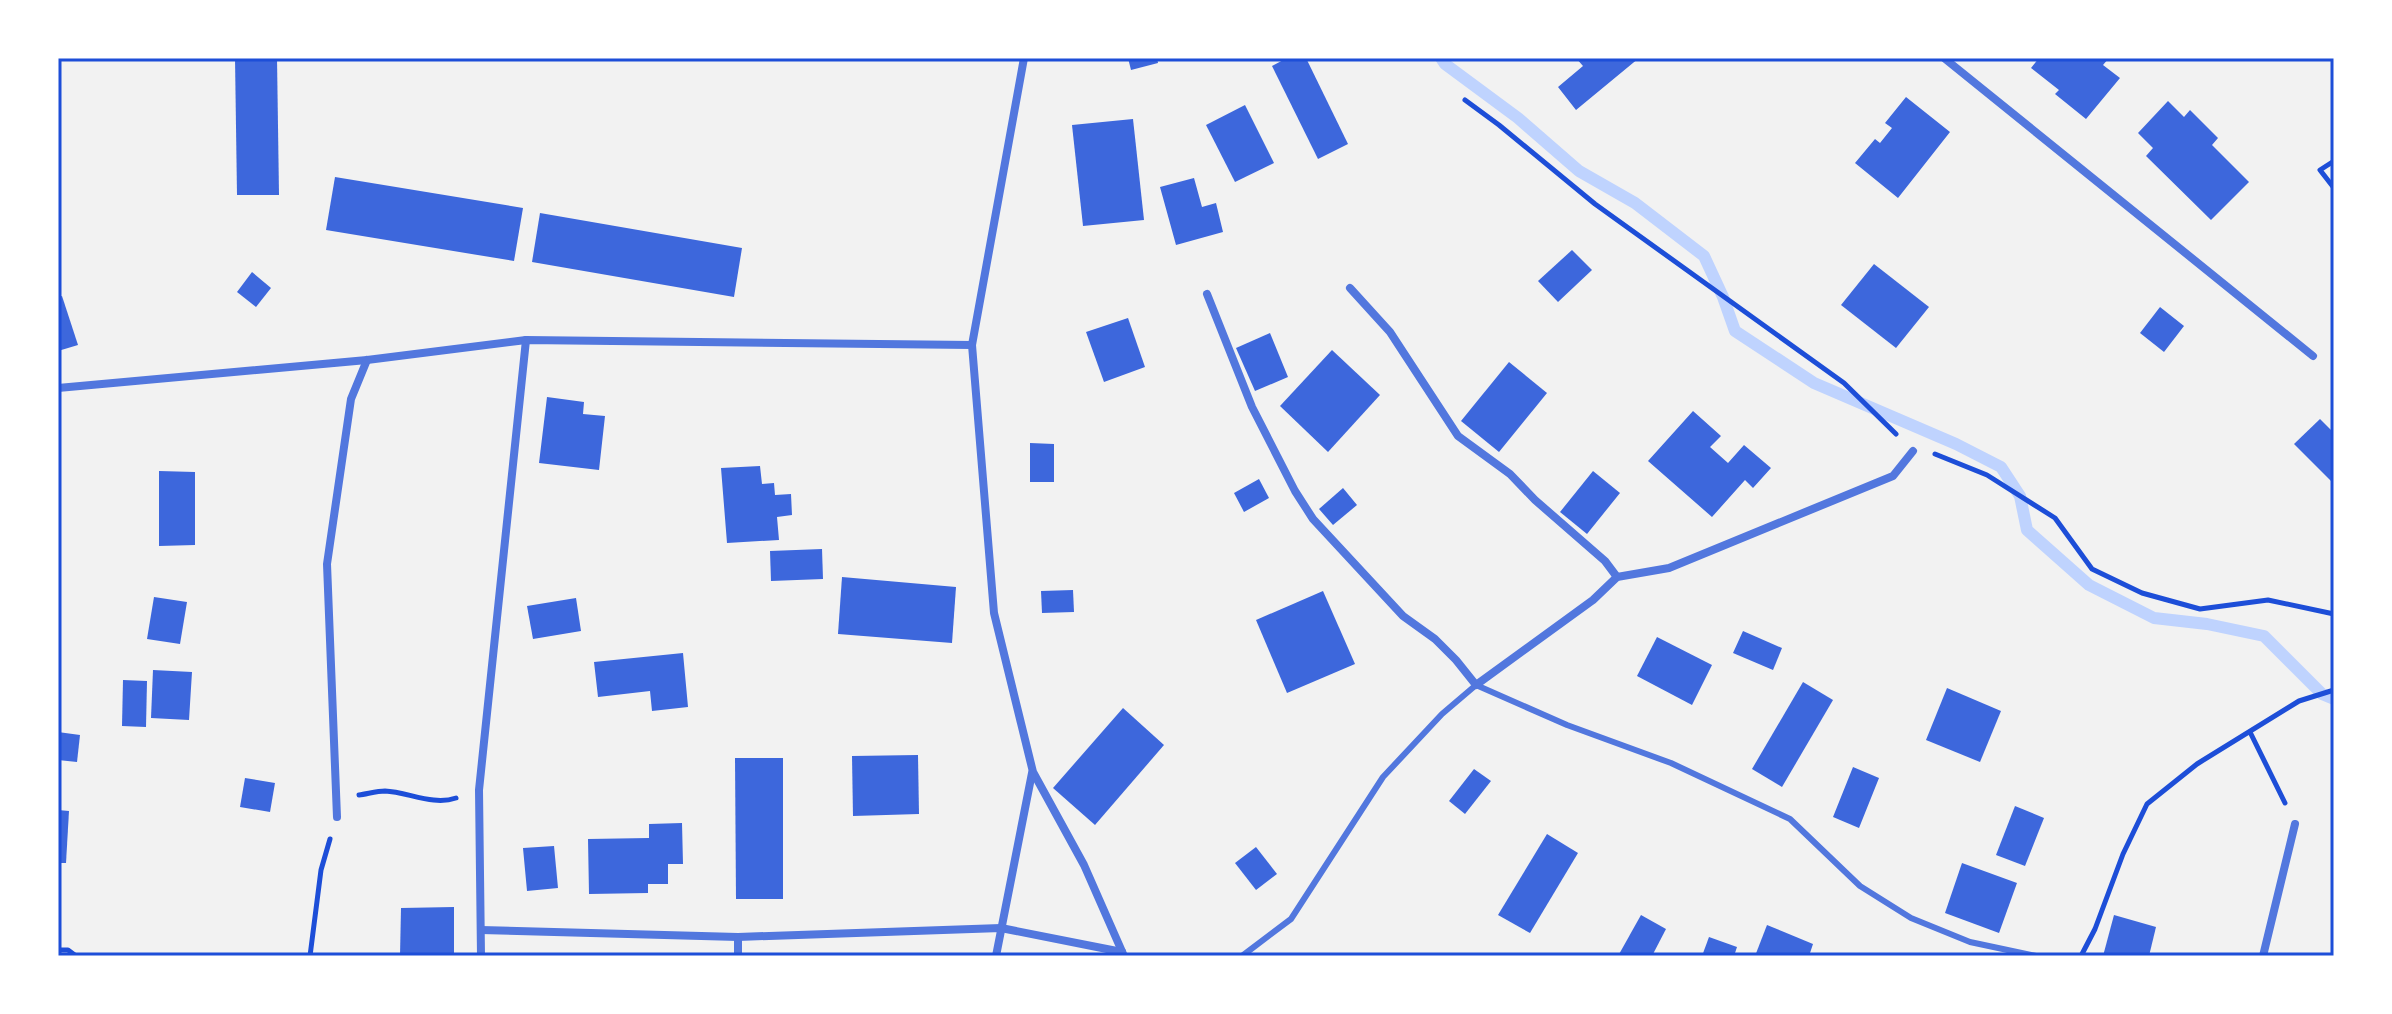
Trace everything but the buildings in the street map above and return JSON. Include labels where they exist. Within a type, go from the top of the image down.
[{"type":"street","points":[[1024,58],[972,345],[994,613],[1033,772],[1084,865],[1123,954]]},
{"type":"street","points":[[1944,58],[2313,356]]},
{"type":"street","points":[[1350,288],[1390,332],[1458,436],[1510,474],[1605,561],[1617,577]]},
{"type":"street","points":[[1207,294],[1252,407],[1295,491],[1313,519],[1403,616],[1435,639],[1476,685],[1593,600],[1617,577],[1669,568],[1893,476],[1913,451]]},
{"type":"street","points":[[58,388],[367,360],[526,340],[972,345]]},
{"type":"street","points":[[481,956],[479,790],[526,340]]},
{"type":"street","points":[[337,817],[327,564],[351,399],[367,360]]},
{"type":"street","points":[[996,956],[1033,772]]},
{"type":"street","points":[[2263,956],[2295,824]]},
{"type":"street","points":[[481,930],[738,937],[1001,928],[1123,954]]},
{"type":"street","points":[[738,937],[738,956]]},
{"type":"lane","points":[[1242,956],[1291,919],[1383,777],[1442,714],[1476,685],[1567,725],[1671,763],[1790,819],[1860,886],[1911,918],[1970,942],[2036,956]]},
{"type":"path","points":[[1465,100],[1595,204],[1844,383],[1913,451],[1941,455],[1987,475],[2055,518],[2092,569],[2142,593],[2200,609],[2268,600],[2334,614]]},
{"type":"path","points":[[2334,161],[2320,170],[2334,188]]},
{"type":"path","points":[[2081,956],[2147,804],[2197,764],[2299,701],[2334,690]]},
{"type":"path","points":[[2250,732],[2295,824]]},
{"type":"path","points":[[310,956],[321,870],[337,817],[359,795],[385,791],[450,800],[479,790]]},
{"type":"path","points":[[58,950],[68,950],[76,956]]},
{"type":"waterway","points":[[1441,58],[1579,171],[1635,203],[1704,256],[1735,331],[1814,383],[1956,444],[2001,467],[2020,496],[2027,530],[2089,585],[2154,618],[2207,624],[2264,636],[2322,694],[2334,699]]}]
